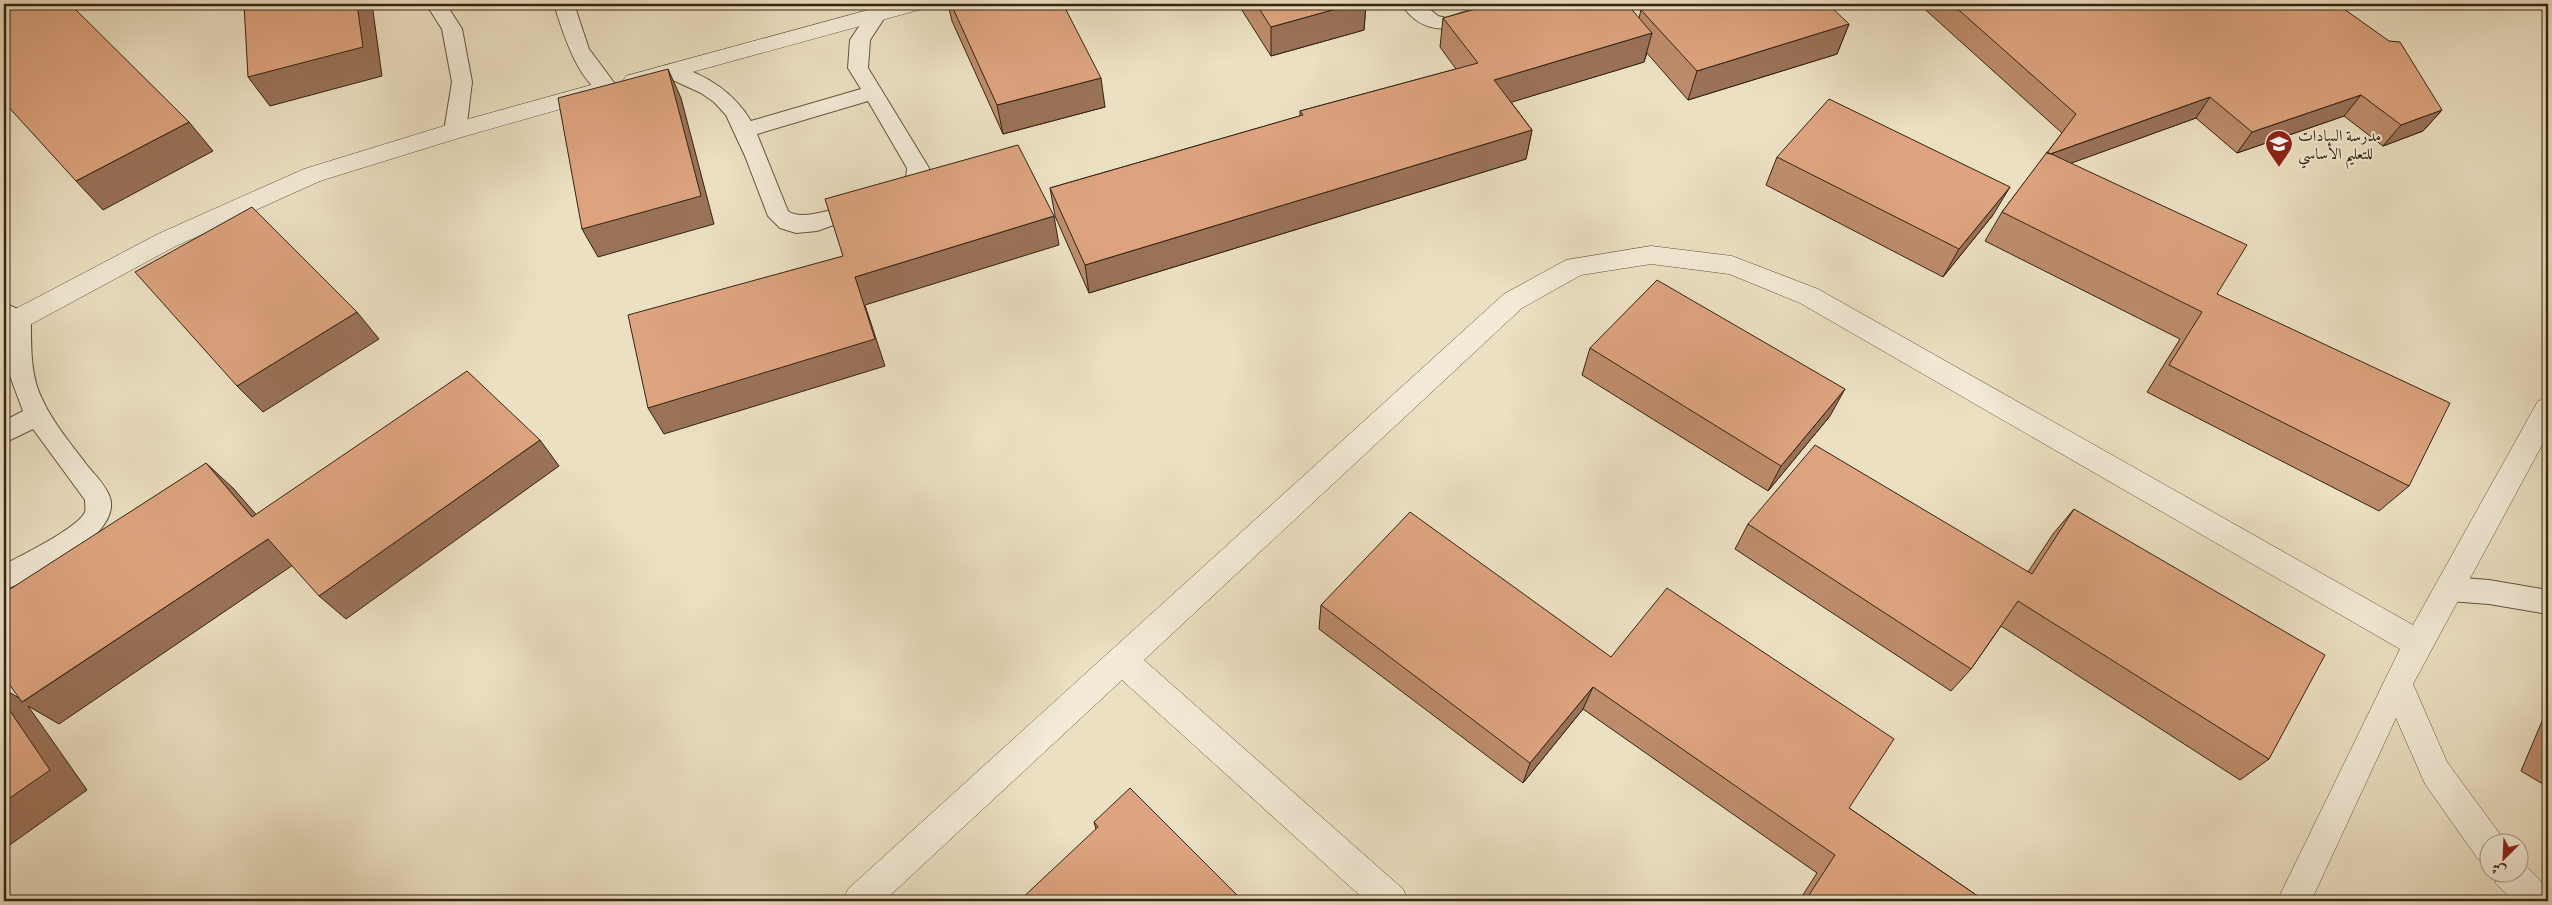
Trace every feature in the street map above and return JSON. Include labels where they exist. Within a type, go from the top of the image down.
[{"type":"street","points":[[9,319],[167,240],[312,175],[455,131],[914,4]]},
{"type":"street","points":[[860,901],[1513,301],[1575,267],[1651,255],[1732,265],[1809,296],[2419,644]]},
{"type":"street","points":[[2294,901],[2398,683],[2548,412]]},
{"type":"street","points":[[1122,660],[1391,901]]},
{"type":"street","points":[[2398,683],[2436,773],[2480,834]]},
{"type":"street","points":[[2518,882],[2537,901]]},
{"type":"lane","points":[[436,4],[452,29],[462,82],[455,131]]},
{"type":"lane","points":[[564,4],[576,48],[589,69],[608,88]]},
{"type":"lane","points":[[1412,4],[1421,15],[1432,22],[1446,24],[1508,4]]},
{"type":"lane","points":[[671,71],[705,84],[730,104],[779,216],[788,224],[802,226],[817,223],[903,192],[914,185],[919,177],[918,168],[858,68],[860,40],[877,14]]},
{"type":"lane","points":[[743,131],[872,93]]},
{"type":"lane","points":[[4,578],[79,534],[93,522],[99,508],[97,497],[37,415],[24,385],[19,352],[9,319]]},
{"type":"lane","points":[[4,433],[37,415]]},
{"type":"lane","points":[[2449,589],[2488,592],[2548,602]]},
{"type":"building","points":[[4,4],[70,4],[189,122],[76,181],[4,102]]},
{"type":"building","points":[[244,4],[357,4],[363,47],[248,77]]},
{"type":"building","points":[[951,4],[1063,4],[1101,78],[997,105]]},
{"type":"building","points":[[1256,4],[1354,4],[1271,27]]},
{"type":"building","points":[[1494,4],[1627,4],[1652,33],[1494,80],[1532,130],[1085,265],[1050,188],[1303,115],[1300,111],[1478,63],[1443,18]]},
{"type":"building","points":[[1661,4],[1828,4],[1849,24],[1697,71],[1641,10]]},
{"type":"building","points":[[1952,4],[2337,4],[2389,41],[2400,42],[2442,110],[2401,125],[2361,95],[2252,132],[2210,97],[2050,154],[2047,153],[2076,114]]},
{"type":"building","points":[[668,69],[701,196],[582,229],[558,98]]},
{"type":"building","points":[[1829,99],[2010,187],[1959,249],[1777,157]]},
{"type":"building","points":[[1018,145],[1054,216],[855,277],[875,339],[648,408],[628,315],[843,256],[825,199]]},
{"type":"building","points":[[2047,152],[2247,245],[2217,294],[2450,403],[2409,486],[2169,365],[2202,312],[2002,212]]},
{"type":"building","points":[[252,207],[357,312],[237,386],[135,272]]},
{"type":"building","points":[[1657,280],[1845,389],[1781,466],[1590,348]]},
{"type":"building","points":[[467,371],[540,440],[319,596],[268,539],[22,702],[4,677],[4,593],[206,463],[252,517]]},
{"type":"building","points":[[1815,445],[2032,574],[2074,509],[2325,655],[2269,759],[2018,601],[1971,669],[1748,524]]},
{"type":"building","points":[[1410,512],[1611,657],[1667,588],[1894,739],[1849,808],[1985,901],[1805,901],[1835,855],[1593,687],[1530,763],[1321,605]]},
{"type":"building","points":[[4,702],[50,770],[4,802]]},
{"type":"building","points":[[1130,788],[1243,901],[1019,901],[1098,827],[1094,822]]},
{"type":"place","name":"مدرسة السادات للتعليم الأساسي","points":[[2279,168]]}]
